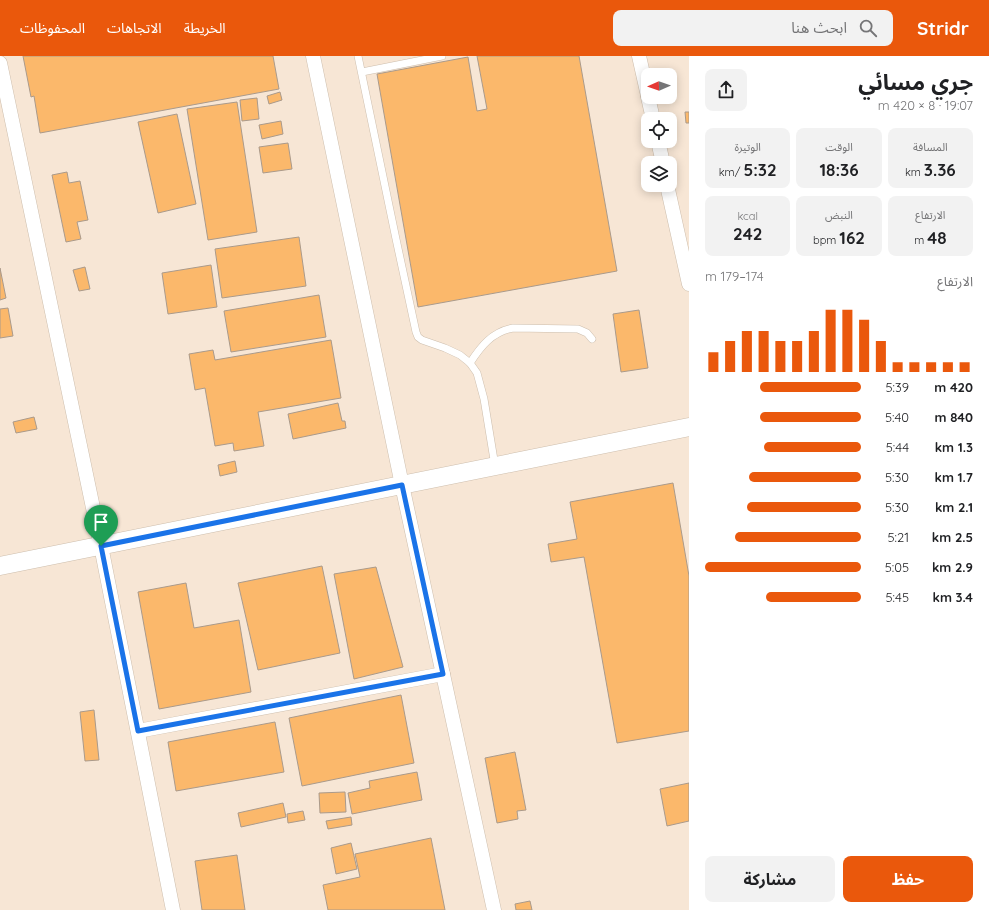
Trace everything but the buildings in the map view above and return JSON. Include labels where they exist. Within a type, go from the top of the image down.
[{"type":"street","points":[[313,56],[402,485],[494,910]]},
{"type":"street","points":[[639,56],[642,68]]},
{"type":"street","points":[[0,63],[101,546],[173,910]]},
{"type":"street","points":[[669,192],[689,284]]},
{"type":"street","points":[[0,566],[689,427]]},
{"type":"street","points":[[138,731],[443,674]]},
{"type":"lane","points":[[358,56],[416,332],[418,337],[422,340],[460,355],[470,363],[477,373],[484,399],[495,466]]},
{"type":"lane","points":[[362,72],[442,56]]},
{"type":"lane","points":[[470,363],[480,347],[491,337],[504,330],[513,328],[578,329],[587,333],[592,339]]},
{"type":"route","points":[[402,485],[443,674],[138,731],[101,546],[402,485]]}]
